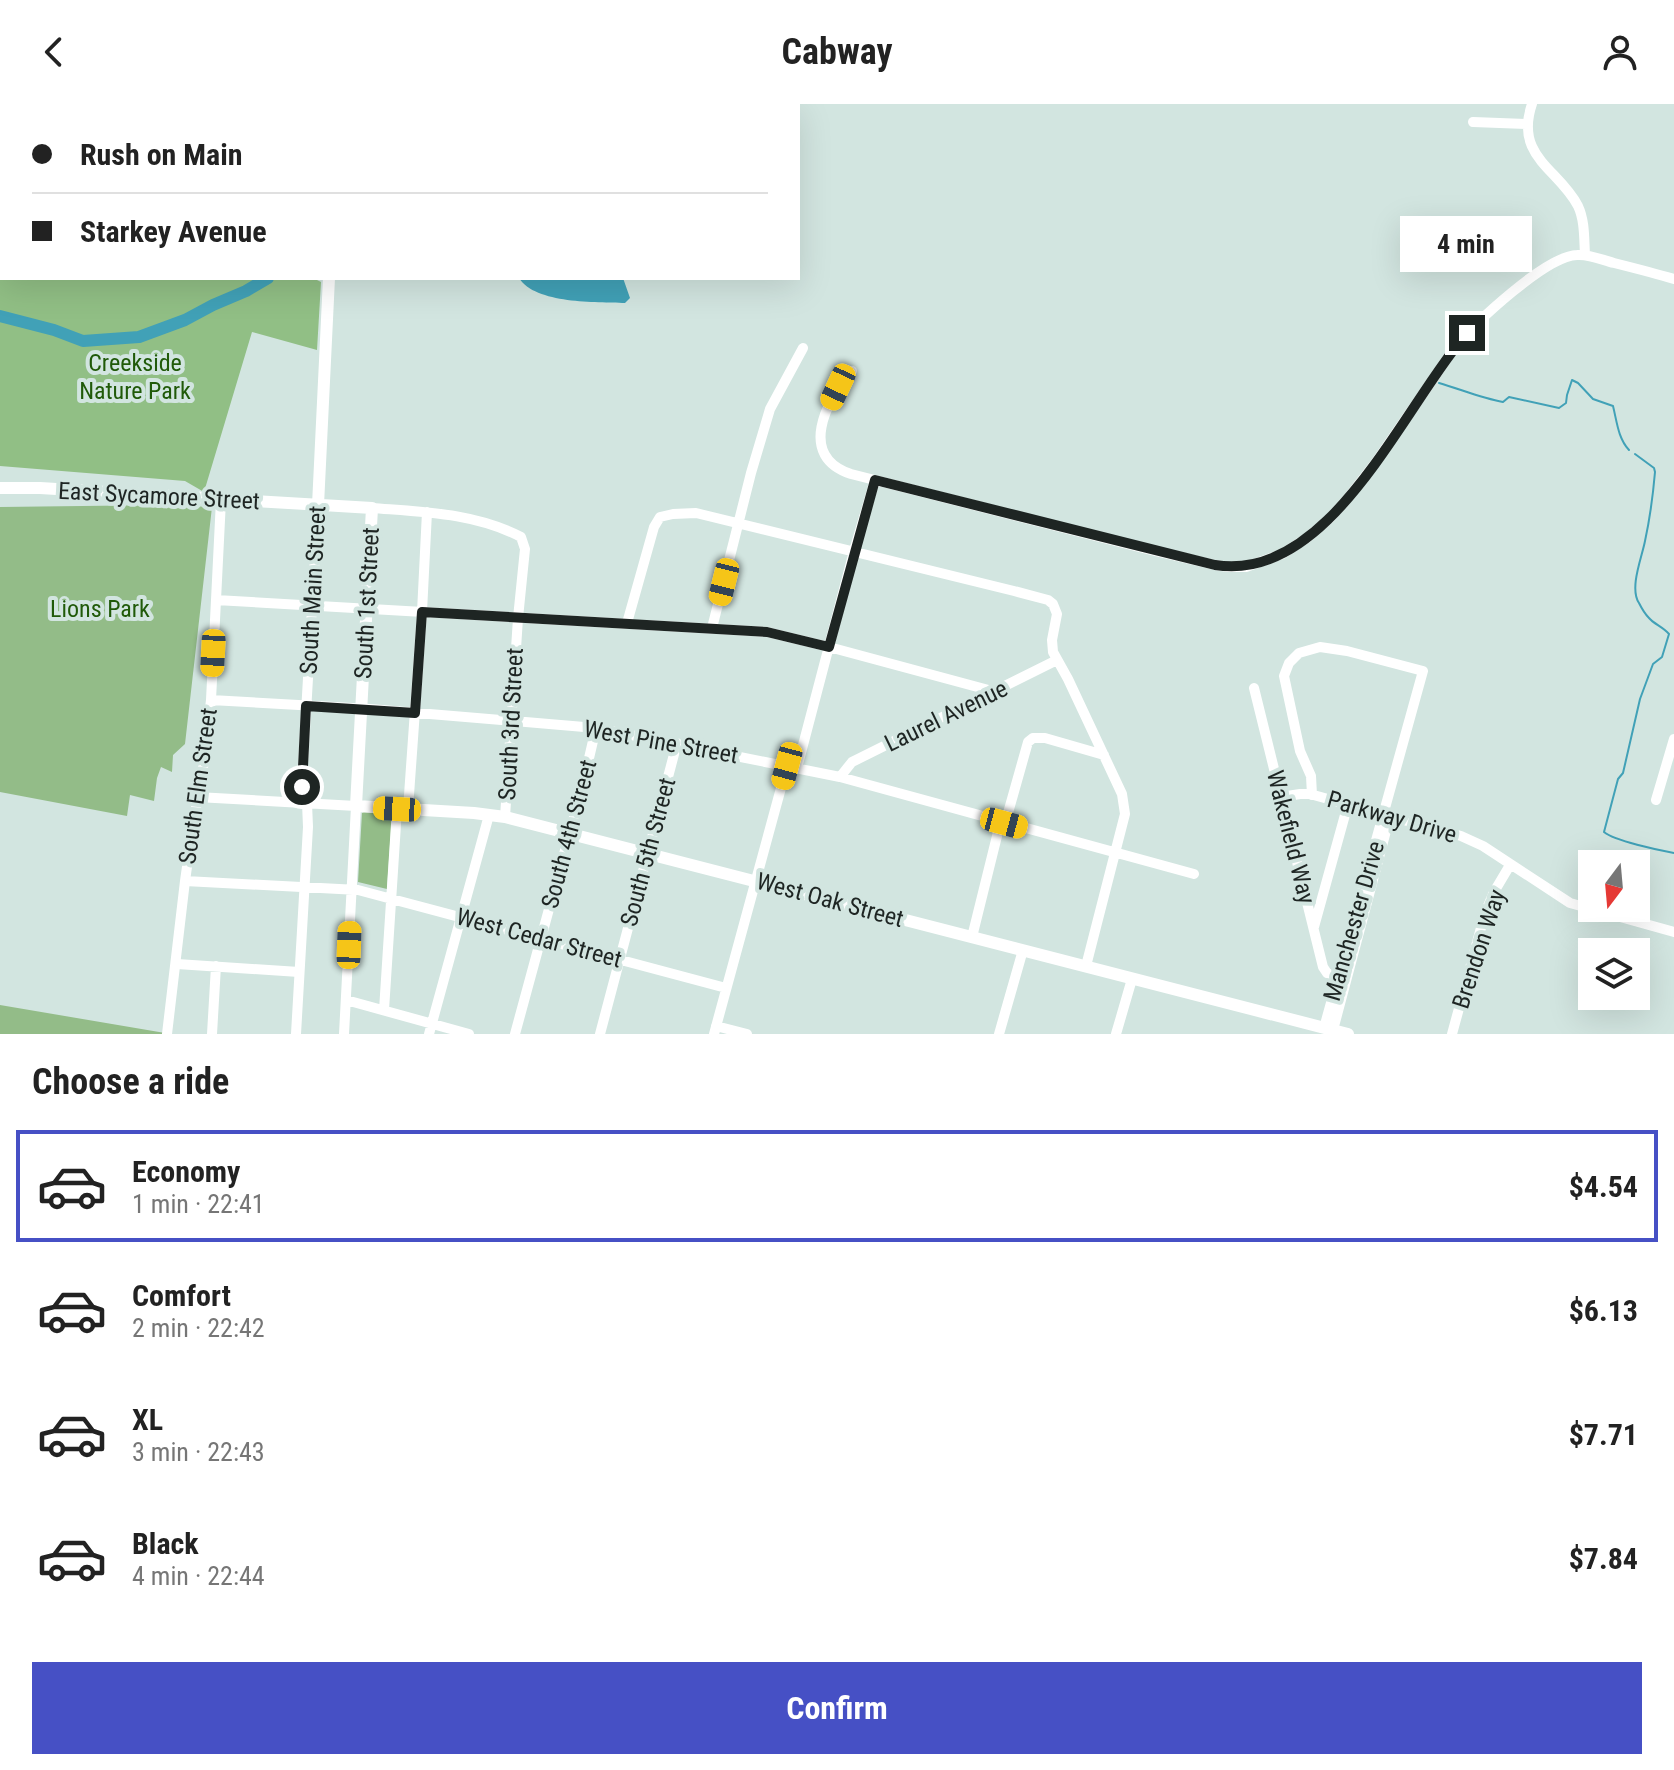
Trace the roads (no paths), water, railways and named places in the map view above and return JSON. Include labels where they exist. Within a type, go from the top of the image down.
[{"type":"main road","name":"South Main Street","points":[[318,505],[329,280]]},
{"type":"main road","name":"East Sycamore Street","points":[[0,488],[372,508]]},
{"type":"main road","name":"South 1st Street","points":[[356,806],[372,508]]},
{"type":"main road","name":"West Oak Street","points":[[356,806],[505,817],[1348,1034]]},
{"type":"street","points":[[1532,104],[1527,124],[1532,146],[1537,157],[1570,194],[1580,211],[1585,255]]},
{"type":"street","points":[[1473,122],[1527,124]]},
{"type":"street","points":[[852,371],[838,387],[822,422],[821,449],[834,467],[851,474],[1195,561],[1228,567],[1255,564],[1282,554],[1330,518],[1376,462],[1455,347],[1483,317],[1545,267],[1566,256],[1585,255],[1674,279]]},
{"type":"street","points":[[712,628],[770,409],[803,348]]},
{"type":"street","points":[[747,1034],[715,1030],[756,881],[829,647],[875,480]]},
{"type":"street","name":"South Elm Street","points":[[167,1034],[211,700],[221,500]]},
{"type":"street","name":"South Main Street","points":[[296,1034],[307,803],[302,782],[318,505]]},
{"type":"street","points":[[372,508],[427,512],[415,713],[391,898],[384,1010]]},
{"type":"street","name":"South 3rd Street","points":[[427,512],[462,516],[507,529],[521,537],[525,549],[505,817]]},
{"type":"street","points":[[627,623],[654,527],[660,517],[673,514],[696,513],[739,522],[1048,600],[1057,614],[1053,652],[1125,805],[1086,966]]},
{"type":"street","points":[[216,600],[767,632],[996,692]]},
{"type":"street","points":[[1312,795],[1311,776],[1300,751],[1284,676],[1289,663],[1299,653],[1320,647],[1423,671],[1387,815]]},
{"type":"street","name":"Laurel Avenue","points":[[840,777],[852,762],[1057,660]]},
{"type":"street","name":"Wakefield Way","points":[[1254,688],[1323,967],[1327,973],[1338,977]]},
{"type":"street","name":"West Pine Street","points":[[211,700],[596,728],[840,777],[1194,874]]},
{"type":"street","name":"South 4th Street","points":[[515,1034],[596,728]]},
{"type":"street","points":[[972,937],[998,832],[1004,823],[1028,742],[1033,738],[1045,738],[1104,755]]},
{"type":"street","points":[[1656,800],[1674,739]]},
{"type":"street","name":"South 5th Street","points":[[600,1034],[677,743]]},
{"type":"street","name":"Parkway Drive","points":[[1281,797],[1312,795],[1461,836],[1483,846],[1570,903],[1674,932]]},
{"type":"street","name":"West Oak Street","points":[[197,797],[356,806]]},
{"type":"street","points":[[1314,927],[1348,804]]},
{"type":"street","name":"South 1st Street","points":[[344,1034],[356,806]]},
{"type":"street","name":"South 3rd Street","points":[[431,1029],[489,815]]},
{"type":"street","name":"Manchester Drive","points":[[1328,1029],[1338,977],[1387,815]]},
{"type":"street","name":"Manchester Drive","points":[[1328,1029],[1387,815]]},
{"type":"street","name":"Brendon Way","points":[[1452,1034],[1485,913],[1510,865]]},
{"type":"street","name":"West Cedar Street","points":[[185,881],[351,889],[726,988]]},
{"type":"street","points":[[999,1034],[1023,950]]},
{"type":"street","points":[[177,964],[299,972]]},
{"type":"street","points":[[212,1034],[216,966]]},
{"type":"street","points":[[1116,1034],[1132,979]]},
{"type":"street","points":[[346,1000],[384,1010],[431,1029],[469,1034]]},
{"type":"water","points":[[521,280],[624,280],[630,298],[625,303],[583,302],[538,293]]},
{"type":"waterway","points":[[0,316],[83,341],[139,337],[185,320],[265,280]]},
{"type":"waterway","points":[[1439,383],[1503,402],[1509,397],[1559,408],[1566,403],[1572,380],[1593,399],[1613,406],[1620,435],[1629,450]]},
{"type":"waterway","points":[[1635,454],[1655,472],[1636,581],[1636,597],[1648,617],[1669,634],[1662,657],[1653,664],[1640,699],[1623,773],[1618,779],[1604,832],[1627,842],[1674,853]]},
{"type":"park label","name":"Creekside Nature Park","points":[[135,377]]},
{"type":"park label","name":"Lions Park","points":[[100,609]]}]
